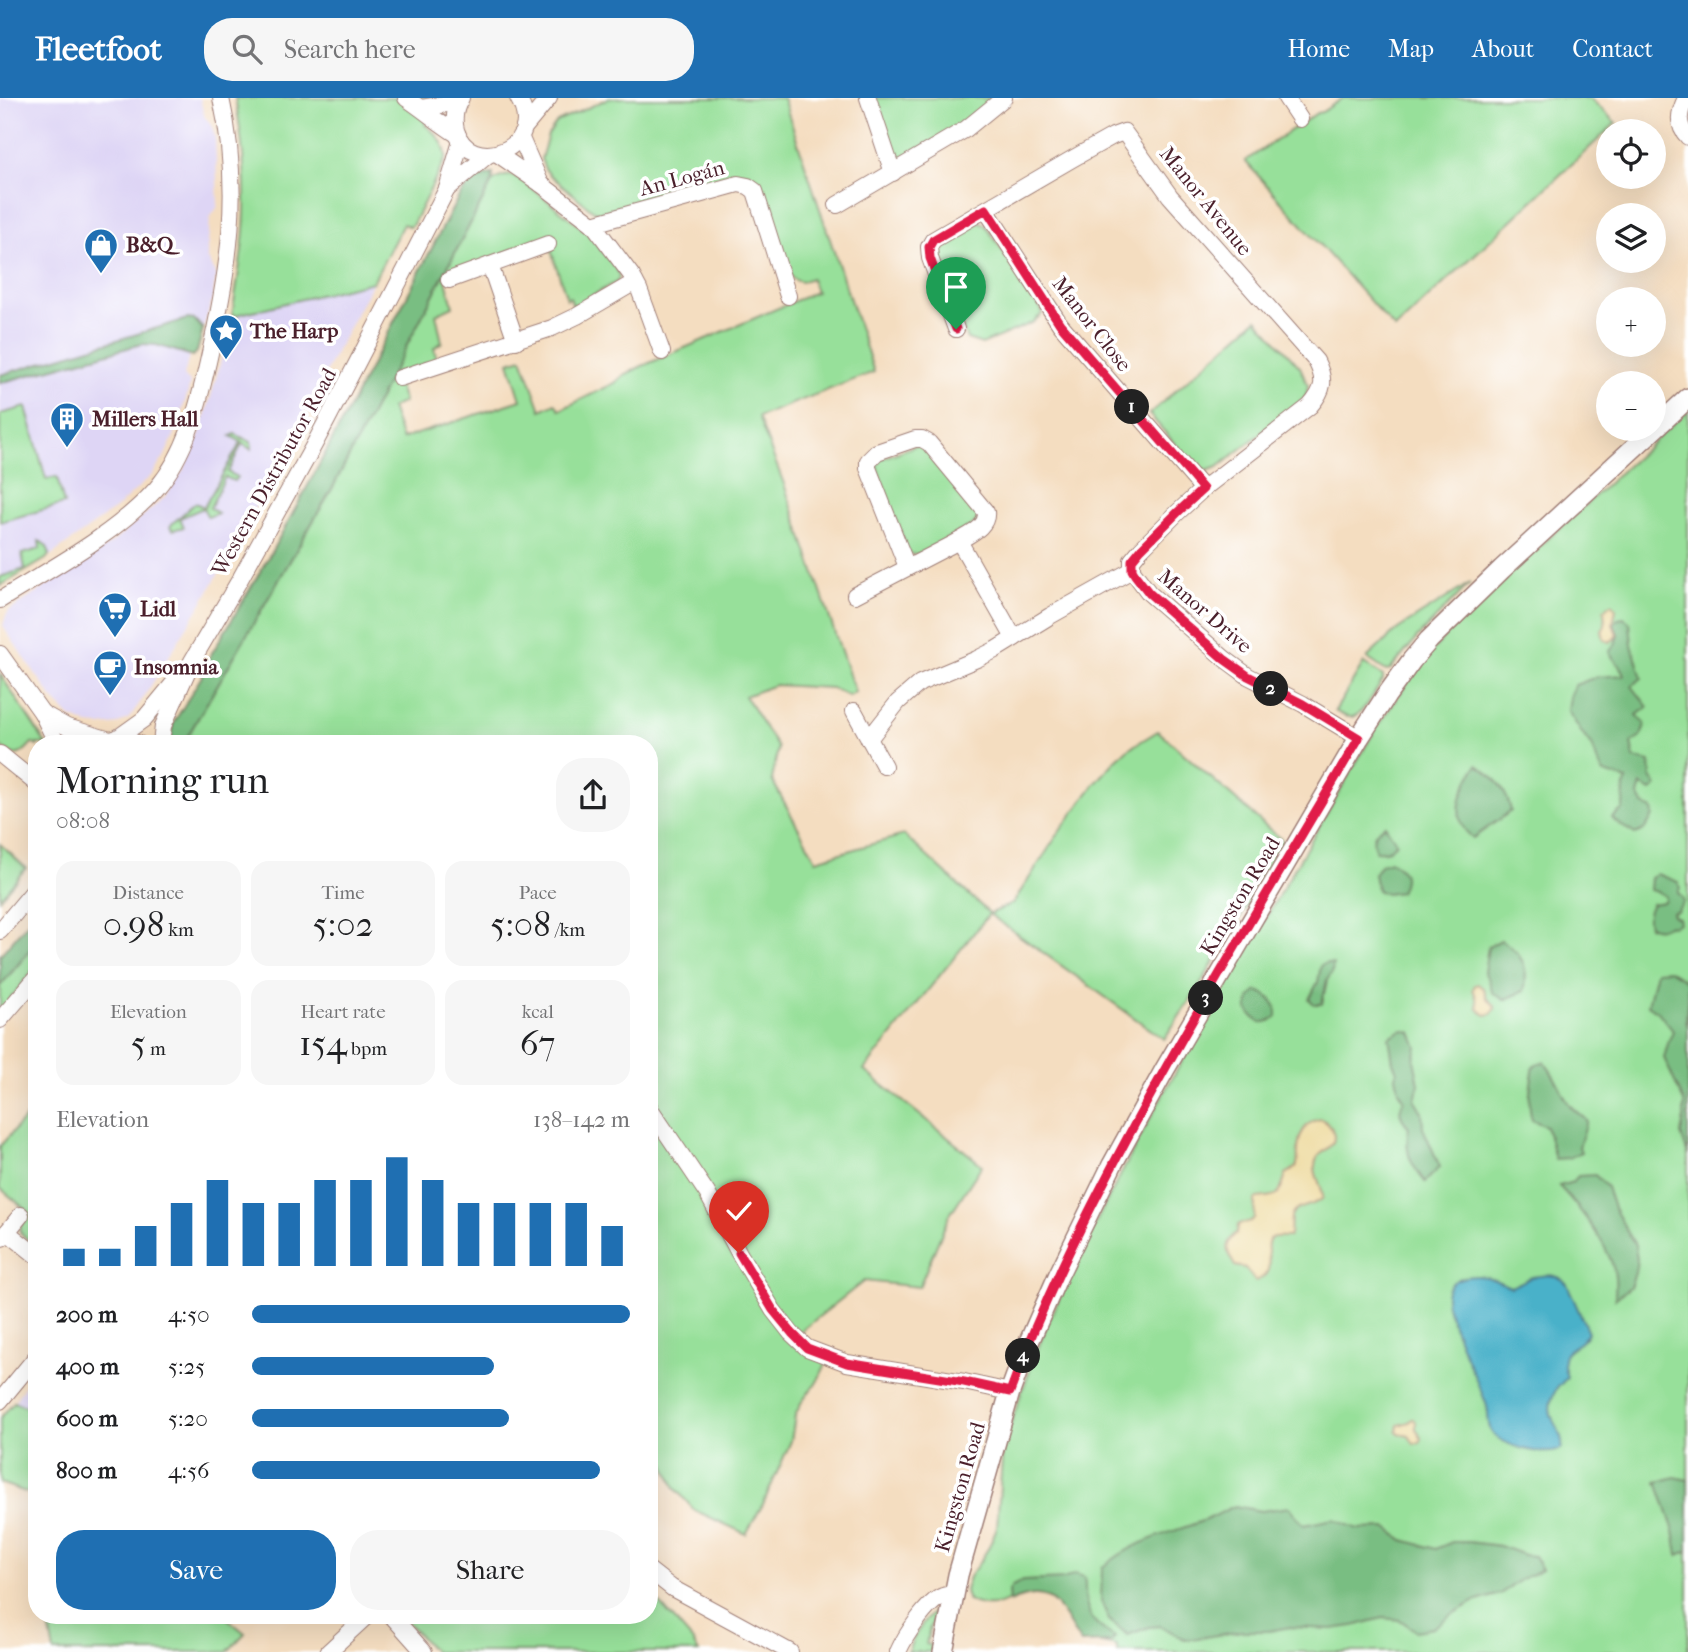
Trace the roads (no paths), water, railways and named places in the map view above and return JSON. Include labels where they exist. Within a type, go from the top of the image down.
[{"type":"main road","name":"Kingston Road","points":[[943,1652],[954,1594],[1010,1392],[1044,1307],[1112,1165],[1205,999],[1359,738],[1385,695],[1429,640],[1688,398]]},
{"type":"street","points":[[0,600],[67,559],[128,516],[158,486],[185,440],[197,407],[220,312],[231,240],[232,163],[221,98]]},
{"type":"street","points":[[406,98],[470,148],[492,154],[541,184],[593,224],[635,282],[662,352]]},
{"type":"street","points":[[518,98],[525,116],[522,132],[541,184]]},
{"type":"street","points":[[522,132],[549,98]]},
{"type":"street","points":[[868,98],[893,173]]},
{"type":"street","points":[[837,205],[966,129],[1004,98]]},
{"type":"street","points":[[1286,98],[1300,119]]},
{"type":"street","points":[[1686,98],[1679,121],[1681,130],[1688,137]]},
{"type":"street","points":[[421,108],[460,100]]},
{"type":"street","name":"Western Distributor Road","points":[[162,735],[163,726],[192,661],[314,445],[447,189],[459,138],[454,121],[460,100]]},
{"type":"street","name":"Western Distributor Road","points":[[447,189],[492,154],[506,150],[514,144],[522,132]]},
{"type":"street","name":"Manor Avenue","points":[[986,209],[1124,132],[1170,197],[1316,361],[1321,370],[1323,384],[1320,394],[1310,406]]},
{"type":"street","name":"An Logán","points":[[593,224],[738,184],[748,186],[755,191],[788,296]]},
{"type":"street","points":[[956,329],[930,258],[929,247],[933,240],[986,209]]},
{"type":"street","name":"Manor Close","points":[[986,209],[1060,324],[1203,489]]},
{"type":"street","points":[[449,280],[548,244]]},
{"type":"street","points":[[490,265],[516,341]]},
{"type":"street","points":[[400,378],[552,328],[635,282]]},
{"type":"street","name":"Manor Drive","points":[[1310,406],[1203,489],[1170,519],[1132,560],[1132,570],[1149,593],[1224,659],[1248,676],[1303,704],[1359,738]]},
{"type":"street","points":[[855,594],[959,541],[975,531],[987,517],[986,512],[929,443],[922,439],[877,452],[868,461],[907,567]]},
{"type":"street","points":[[959,541],[1014,638]]},
{"type":"street","points":[[869,739],[898,702],[920,683],[977,660],[1074,601],[1132,570]]},
{"type":"street","points":[[0,654],[42,713],[53,735]]},
{"type":"street","name":"Western Distributor Road","points":[[119,735],[144,719],[192,661]]},
{"type":"street","points":[[854,711],[884,766]]},
{"type":"street","points":[[42,713],[67,727],[91,735]]},
{"type":"street","points":[[0,754],[28,777]]},
{"type":"street","points":[[0,931],[28,898]]},
{"type":"street","points":[[0,1020],[28,988]]},
{"type":"street","points":[[658,1120],[707,1193],[773,1310],[807,1348],[847,1363],[1010,1392]]},
{"type":"street","points":[[21,1215],[4,1236],[28,1251]]},
{"type":"street","points":[[0,1401],[28,1367]]},
{"type":"street","points":[[658,1577],[672,1588],[790,1652]]},
{"type":"street","points":[[898,1652],[904,1639],[925,1612],[944,1595],[954,1594]]},
{"type":"street","points":[[328,1652],[358,1624]]},
{"type":"street","points":[[399,1624],[424,1652]]},
{"type":"water","points":[[1486,1277],[1511,1287],[1532,1277],[1559,1277],[1567,1284],[1588,1332],[1584,1339],[1566,1353],[1564,1366],[1567,1377],[1556,1390],[1550,1408],[1560,1434],[1562,1448],[1537,1452],[1505,1442],[1492,1433],[1486,1404],[1453,1325],[1446,1295],[1451,1284],[1461,1278]]},
{"type":"place","name":"B&Q","points":[[101,275]]},
{"type":"place","name":"The Harp","points":[[226,361]]},
{"type":"place","name":"Millers Hall","points":[[67,449]]},
{"type":"place","name":"Lidl","points":[[115,639]]},
{"type":"place","name":"Insomnia","points":[[110,697]]}]
